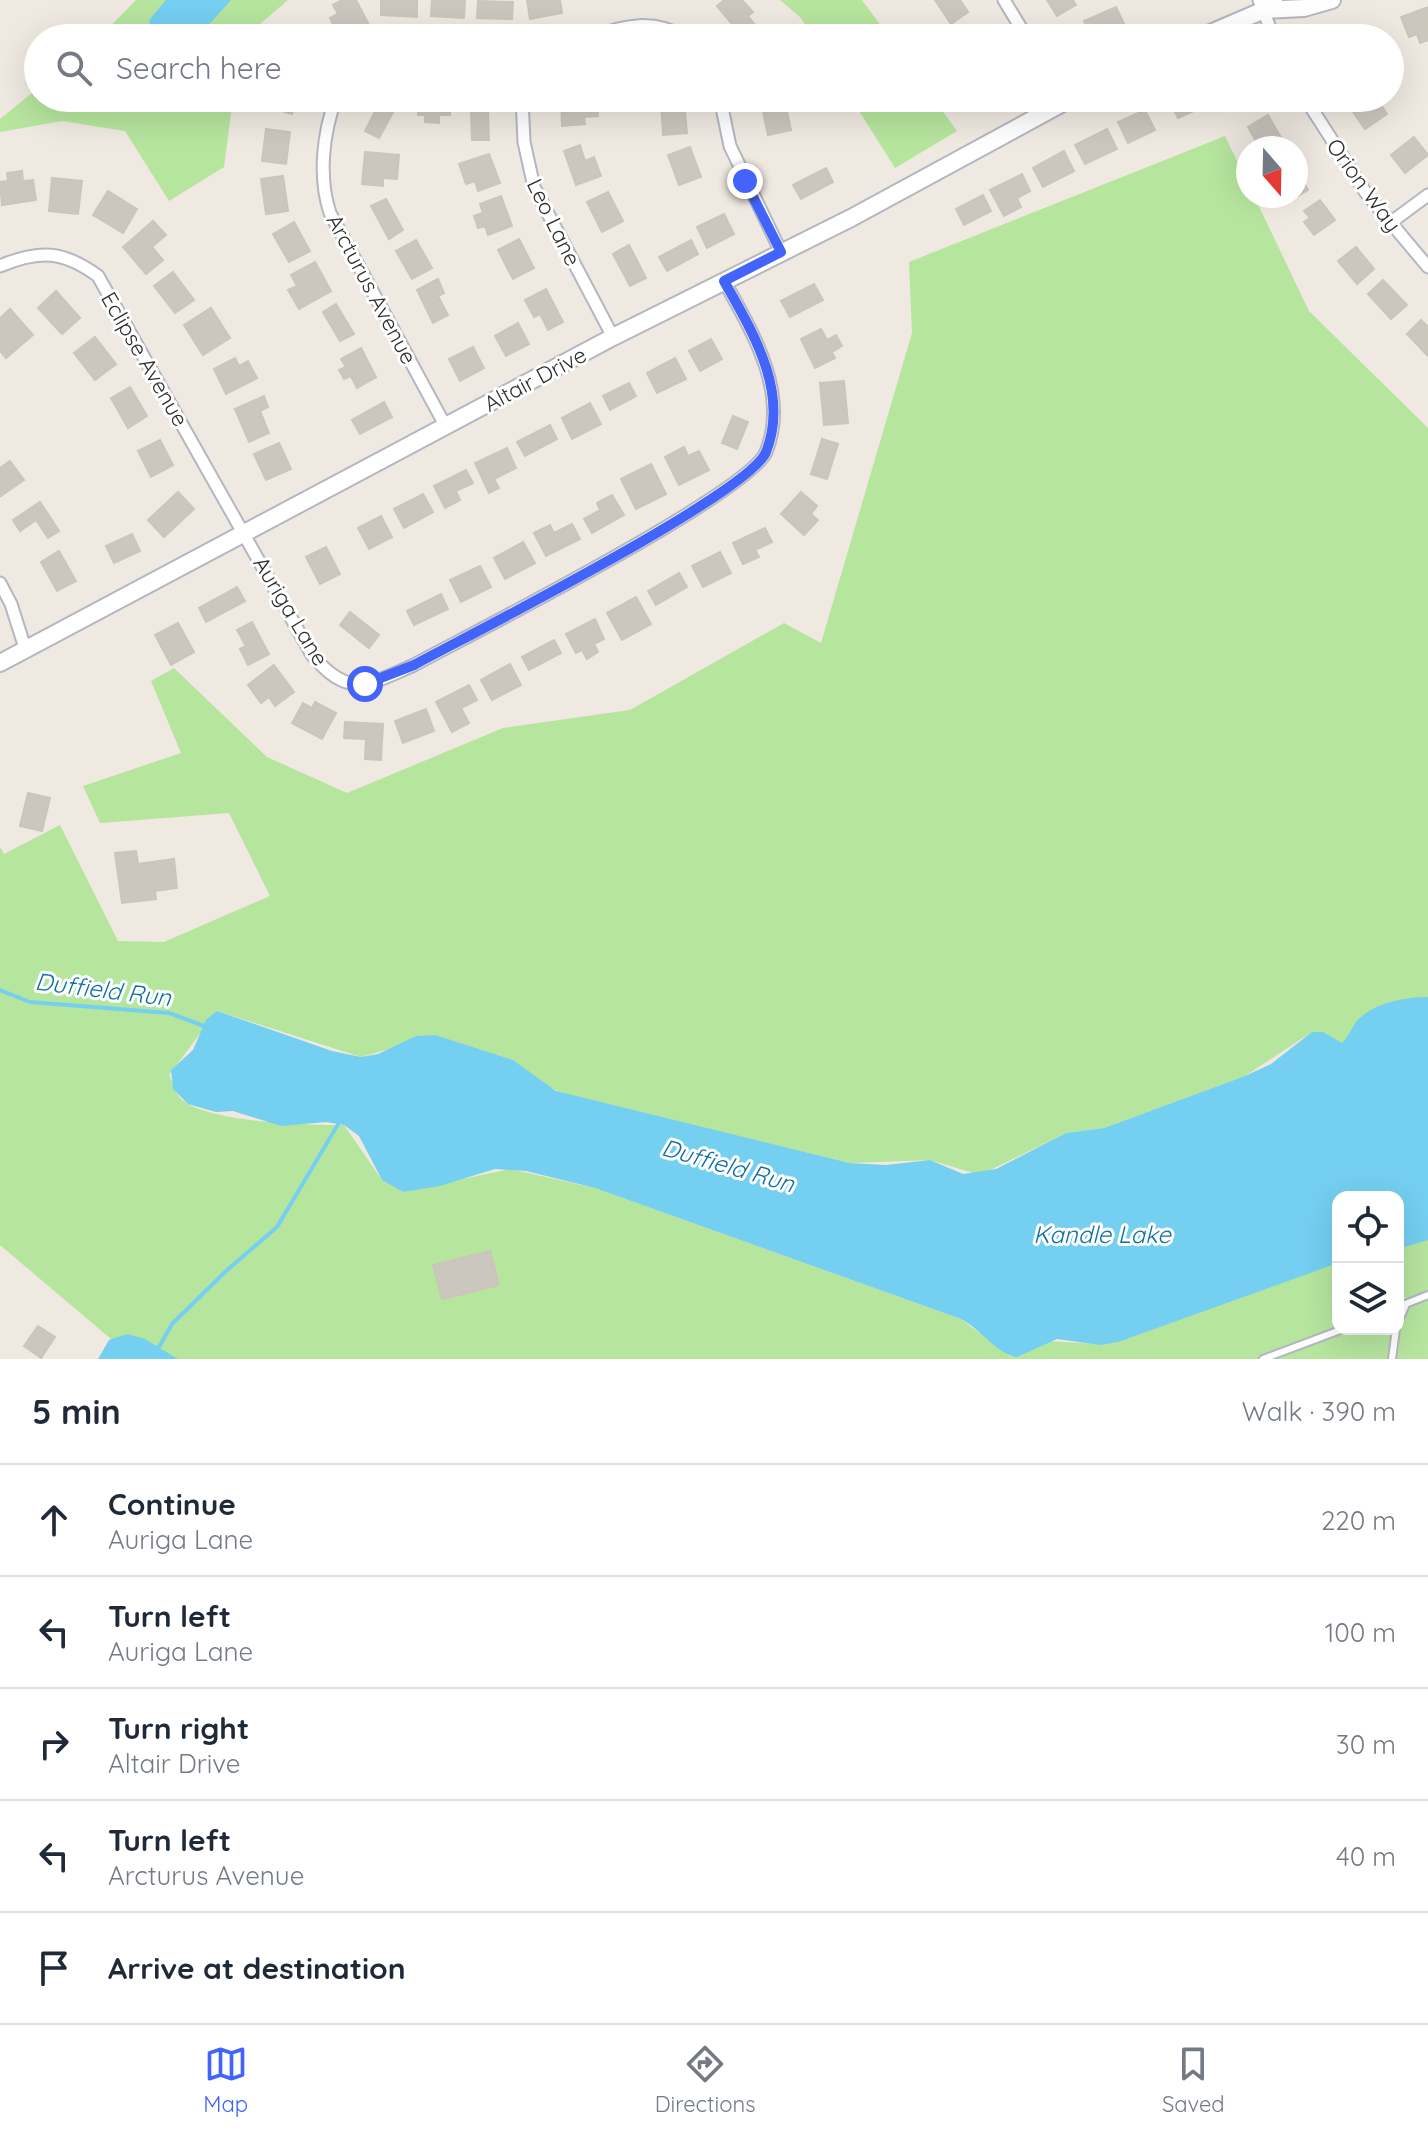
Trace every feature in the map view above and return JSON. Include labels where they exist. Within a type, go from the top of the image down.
[{"type":"street","points":[[1004,0],[1019,24]]},
{"type":"street","points":[[1226,24],[1266,3],[1304,8],[1332,0]]},
{"type":"street","points":[[1266,3],[1271,24]]},
{"type":"street","name":"Arcturus Avenue","points":[[331,112],[323,186],[330,213],[446,427]]},
{"type":"street","name":"Leo Lane","points":[[523,112],[524,142],[534,187],[613,337]]},
{"type":"street","points":[[723,112],[730,146],[781,252]]},
{"type":"street","name":"Altair Drive","points":[[0,663],[1043,112]]},
{"type":"street","name":"Orion Way","points":[[1314,112],[1366,193],[1428,267]]},
{"type":"street","points":[[1390,223],[1428,195]]},
{"type":"street","name":"Eclipse Avenue","points":[[0,266],[30,255],[51,255],[74,258],[98,276],[245,534]]},
{"type":"street","name":"Auriga Lane","points":[[245,534],[312,655],[335,679],[350,685],[365,684],[414,665],[711,501],[758,466],[772,431],[770,382],[758,343],[724,281]]},
{"type":"street","points":[[0,583],[11,604],[25,648]]},
{"type":"lane","points":[[1404,1309],[1406,1304],[1428,1295]]},
{"type":"lane","points":[[1263,1359],[1332,1333]]},
{"type":"lane","points":[[1392,1359],[1395,1335]]},
{"type":"green space","points":[[136,0],[288,0],[260,24],[113,24]]},
{"type":"green space","points":[[780,0],[862,0],[880,24],[805,24]]},
{"type":"green space","points":[[24,99],[24,112],[231,112],[224,167],[169,201],[125,131],[62,121],[0,132],[0,119]]},
{"type":"green space","points":[[860,112],[943,112],[957,131],[895,168]]},
{"type":"green space","points":[[1225,136],[1236,159],[1236,208],[1260,208],[1309,311],[1428,428],[1428,997],[1396,1001],[1342,1043],[1312,1032],[1245,1076],[1104,1128],[1066,1133],[980,1175],[930,1160],[850,1163],[565,1094],[544,1085],[513,1060],[435,1036],[361,1057],[217,1011],[169,1075],[175,1090],[180,1098],[193,1106],[234,1118],[344,1125],[382,1180],[403,1192],[510,1169],[595,1188],[961,1319],[1010,1356],[1046,1341],[1100,1344],[1332,1265],[1332,1335],[1404,1335],[1404,1247],[1428,1239],[1428,1359],[109,1359],[111,1339],[0,1245],[0,847],[4,854],[60,825],[118,941],[164,942],[270,896],[229,813],[100,823],[83,786],[181,753],[151,681],[174,668],[267,757],[347,793],[503,728],[630,710],[784,623],[821,643],[912,333],[909,262]]},
{"type":"water","points":[[166,0],[231,0],[210,24],[150,24],[149,20]]},
{"type":"water","name":"Kandle Lake","points":[[1428,997],[1428,1240],[1404,1247],[1404,1191],[1332,1191],[1332,1265],[1118,1342],[1100,1345],[1057,1339],[1017,1357],[1002,1351],[961,1319],[595,1188],[526,1171],[495,1169],[440,1186],[403,1192],[382,1180],[359,1136],[344,1125],[326,1122],[281,1126],[233,1111],[216,1112],[188,1104],[173,1089],[171,1070],[193,1050],[206,1020],[217,1011],[332,1051],[361,1057],[378,1054],[416,1036],[435,1035],[513,1060],[556,1091],[850,1163],[886,1165],[930,1160],[963,1174],[996,1169],[1066,1133],[1104,1128],[1245,1076],[1271,1064],[1312,1032],[1323,1032],[1342,1043],[1363,1015],[1380,1006],[1409,998]]},
{"type":"water","points":[[127,1334],[145,1339],[178,1359],[98,1359],[109,1340]]},
{"type":"building","points":[[342,0],[356,0],[368,23],[333,24],[330,18],[338,14],[333,5]]},
{"type":"building","points":[[381,0],[417,0],[417,17],[381,15]]},
{"type":"building","points":[[432,0],[465,0],[464,18],[431,16]]},
{"type":"building","points":[[527,0],[560,0],[562,13],[530,19]]},
{"type":"building","points":[[724,0],[742,0],[753,12],[748,16],[754,24],[732,24],[717,6]]},
{"type":"building","points":[[935,0],[960,0],[968,12],[951,24]]},
{"type":"building","points":[[1047,0],[1073,0],[1076,5],[1057,16]]},
{"type":"building","points":[[478,1],[513,2],[512,19],[477,18]]},
{"type":"building","points":[[1116,7],[1124,24],[1085,24],[1084,21]]},
{"type":"building","points":[[1428,7],[1428,40],[1420,43],[1417,34],[1409,37],[1401,17]]},
{"type":"building","points":[[375,112],[393,112],[379,138],[365,131]]},
{"type":"building","points":[[418,112],[450,112],[450,115],[439,115],[439,123],[425,122],[425,115],[418,115]]},
{"type":"building","points":[[471,112],[488,112],[489,140],[472,140]]},
{"type":"building","points":[[562,112],[598,112],[598,116],[584,117],[585,124],[562,126]]},
{"type":"building","points":[[662,112],[685,112],[687,133],[663,135]]},
{"type":"building","points":[[763,112],[787,112],[791,130],[768,135]]},
{"type":"building","points":[[1146,112],[1155,130],[1128,143],[1118,122]]},
{"type":"building","points":[[1175,112],[1192,112],[1178,118]]},
{"type":"building","points":[[1353,112],[1386,112],[1387,114],[1365,129]]},
{"type":"building","points":[[1268,115],[1280,136],[1253,136],[1248,127]]},
{"type":"building","points":[[266,129],[290,132],[286,164],[262,161]]},
{"type":"building","points":[[1107,129],[1117,149],[1085,164],[1075,145]]},
{"type":"building","points":[[1414,137],[1428,155],[1405,173],[1391,155]]},
{"type":"building","points":[[580,145],[585,161],[594,157],[601,176],[576,185],[564,151]]},
{"type":"building","points":[[690,147],[701,177],[679,185],[668,155]]},
{"type":"building","points":[[1064,151],[1074,171],[1043,187],[1033,168]]},
{"type":"building","points":[[365,152],[399,155],[397,179],[383,178],[383,186],[362,184]]},
{"type":"building","points":[[489,154],[500,183],[478,191],[475,181],[466,184],[459,164]]},
{"type":"building","points":[[826,168],[833,182],[801,199],[793,185]]},
{"type":"building","points":[[22,171],[23,181],[33,180],[36,200],[2,205],[0,182],[8,181],[7,173]]},
{"type":"building","points":[[1022,174],[1030,191],[1017,198],[1021,207],[1004,216],[990,190]]},
{"type":"building","points":[[283,176],[288,211],[266,214],[261,179]]},
{"type":"building","points":[[52,178],[82,181],[78,214],[49,211]]},
{"type":"building","points":[[108,191],[137,209],[123,233],[93,215]]},
{"type":"building","points":[[608,192],[623,221],[602,232],[587,202]]},
{"type":"building","points":[[983,195],[991,211],[964,225],[956,209]]},
{"type":"building","points":[[501,196],[512,226],[488,235],[485,226],[478,228],[474,216],[483,213],[480,204]]},
{"type":"building","points":[[386,199],[403,230],[389,239],[371,206]]},
{"type":"building","points":[[1320,200],[1335,220],[1314,235],[1304,222],[1310,218],[1304,211]]},
{"type":"building","points":[[724,214],[734,234],[707,248],[697,227]]},
{"type":"building","points":[[153,221],[166,235],[152,247],[163,260],[146,274],[123,247]]},
{"type":"building","points":[[294,222],[310,251],[289,262],[273,234]]},
{"type":"building","points":[[519,239],[534,268],[513,279],[498,250]]},
{"type":"building","points":[[416,240],[432,268],[412,279],[396,251]]},
{"type":"building","points":[[691,240],[698,254],[667,271],[659,257]]},
{"type":"building","points":[[629,245],[646,278],[630,286],[613,254]]},
{"type":"building","points":[[1356,247],[1374,269],[1357,284],[1338,261]]},
{"type":"building","points":[[315,262],[331,291],[299,309],[288,290],[297,286],[291,275]]},
{"type":"building","points":[[173,272],[194,300],[175,313],[154,286]]},
{"type":"building","points":[[438,279],[444,293],[438,296],[448,315],[433,323],[417,290]]},
{"type":"building","points":[[1383,280],[1407,305],[1391,319],[1368,294]]},
{"type":"building","points":[[814,284],[823,300],[790,317],[781,301]]},
{"type":"building","points":[[546,289],[563,322],[548,330],[540,314],[534,317],[525,300]]},
{"type":"building","points":[[56,291],[80,318],[62,334],[38,308]]},
{"type":"building","points":[[336,304],[354,334],[340,341],[323,312]]},
{"type":"building","points":[[211,308],[230,338],[203,355],[184,325]]},
{"type":"building","points":[[10,309],[33,335],[6,358],[0,351],[0,318]]},
{"type":"building","points":[[1421,320],[1428,327],[1427,355],[1407,334]]},
{"type":"building","points":[[518,323],[529,344],[506,356],[495,336]]},
{"type":"building","points":[[821,329],[827,340],[836,335],[842,346],[832,352],[835,358],[815,368],[801,339]]},
{"type":"building","points":[[95,337],[116,364],[95,380],[74,353]]},
{"type":"building","points":[[711,339],[722,359],[700,371],[689,351]]},
{"type":"building","points":[[473,347],[484,368],[460,381],[449,359]]},
{"type":"building","points":[[361,348],[376,377],[357,388],[351,376],[344,379],[339,370],[346,367],[341,359]]},
{"type":"building","points":[[235,358],[239,366],[248,361],[257,378],[226,394],[214,369]]},
{"type":"building","points":[[675,358],[686,379],[657,393],[647,373]]},
{"type":"building","points":[[844,381],[848,423],[824,425],[820,383]]},
{"type":"building","points":[[629,383],[636,396],[610,410],[603,396]]},
{"type":"building","points":[[130,387],[147,416],[128,428],[111,398]]},
{"type":"building","points":[[264,396],[268,407],[260,411],[269,433],[249,442],[235,409]]},
{"type":"building","points":[[384,402],[392,417],[360,434],[352,420]]},
{"type":"building","points":[[590,403],[601,424],[572,439],[562,418]]},
{"type":"building","points":[[733,416],[748,422],[737,449],[722,443]]},
{"type":"building","points":[[550,425],[557,439],[525,456],[517,442]]},
{"type":"building","points":[[822,439],[838,444],[827,479],[811,474]]},
{"type":"building","points":[[160,440],[173,465],[151,477],[138,451]]},
{"type":"building","points":[[279,443],[291,469],[266,480],[254,454]]},
{"type":"building","points":[[684,447],[688,456],[699,451],[709,470],[679,485],[665,457]]},
{"type":"building","points":[[507,448],[516,468],[494,479],[499,488],[489,493],[475,463]]},
{"type":"building","points":[[10,461],[24,480],[1,496],[0,468]]},
{"type":"building","points":[[651,464],[666,494],[636,509],[621,479]]},
{"type":"building","points":[[466,470],[473,483],[456,491],[460,500],[445,508],[434,486]]},
{"type":"building","points":[[178,492],[194,509],[164,537],[148,520]]},
{"type":"building","points":[[801,492],[817,506],[811,514],[818,520],[804,535],[781,514]]},
{"type":"building","points":[[423,494],[433,512],[404,528],[394,509]]},
{"type":"building","points":[[612,495],[624,515],[592,533],[584,519],[600,510],[597,503]]},
{"type":"building","points":[[40,502],[59,531],[48,538],[36,520],[20,531],[13,520]]},
{"type":"building","points":[[381,516],[392,537],[369,549],[358,528]]},
{"type":"building","points":[[572,524],[580,539],[546,556],[534,533],[550,525],[554,533]]},
{"type":"building","points":[[765,528],[772,542],[755,550],[759,557],[743,564],[733,543]]},
{"type":"building","points":[[132,534],[140,551],[114,563],[106,546]]},
{"type":"building","points":[[523,542],[535,563],[505,579],[494,558]]},
{"type":"building","points":[[326,547],[340,574],[320,584],[306,557]]},
{"type":"building","points":[[59,551],[76,581],[57,591],[41,562]]},
{"type":"building","points":[[720,552],[731,573],[703,587],[692,566]]},
{"type":"building","points":[[480,566],[491,587],[461,602],[450,580]]},
{"type":"building","points":[[679,573],[687,587],[656,605],[648,591]]},
{"type":"building","points":[[237,587],[245,601],[206,622],[199,608]]},
{"type":"building","points":[[441,594],[448,609],[414,625],[407,611]]},
{"type":"building","points":[[636,597],[651,624],[622,640],[607,613]]},
{"type":"building","points":[[350,612],[379,635],[369,648],[340,625]]},
{"type":"building","points":[[595,619],[604,639],[594,644],[598,652],[587,659],[582,650],[576,653],[566,634]]},
{"type":"building","points":[[252,622],[269,654],[248,665],[240,649],[246,646],[237,630]]},
{"type":"building","points":[[178,623],[194,652],[171,665],[155,635]]},
{"type":"building","points":[[554,640],[561,653],[529,670],[522,657]]},
{"type":"building","points":[[510,664],[521,685],[492,700],[481,680]]},
{"type":"building","points":[[274,665],[294,692],[275,706],[269,697],[261,703],[248,685]]},
{"type":"building","points":[[469,685],[477,700],[461,708],[469,723],[452,732],[436,702]]},
{"type":"building","points":[[315,702],[336,713],[322,739],[292,723],[303,703],[312,708]]},
{"type":"building","points":[[426,709],[434,731],[403,743],[395,721]]},
{"type":"building","points":[[345,722],[383,724],[381,760],[365,759],[366,739],[344,738]]},
{"type":"building","points":[[28,793],[50,798],[42,831],[20,826]]},
{"type":"building","points":[[136,851],[138,864],[174,859],[177,888],[155,891],[156,899],[122,903],[115,853]]},
{"type":"building","points":[[490,1251],[499,1285],[442,1299],[433,1265]]},
{"type":"building","points":[[38,1326],[55,1337],[41,1358],[24,1346]]},
{"type":"waterway","name":"Duffield Run","points":[[0,990],[30,1002],[169,1013],[207,1027]]},
{"type":"waterway","points":[[152,1359],[172,1324],[277,1227],[340,1121]]},
{"type":"route","points":[[365,684],[414,665],[711,501],[758,466],[772,431],[770,382],[758,343],[724,281],[781,252],[745,181]]}]
